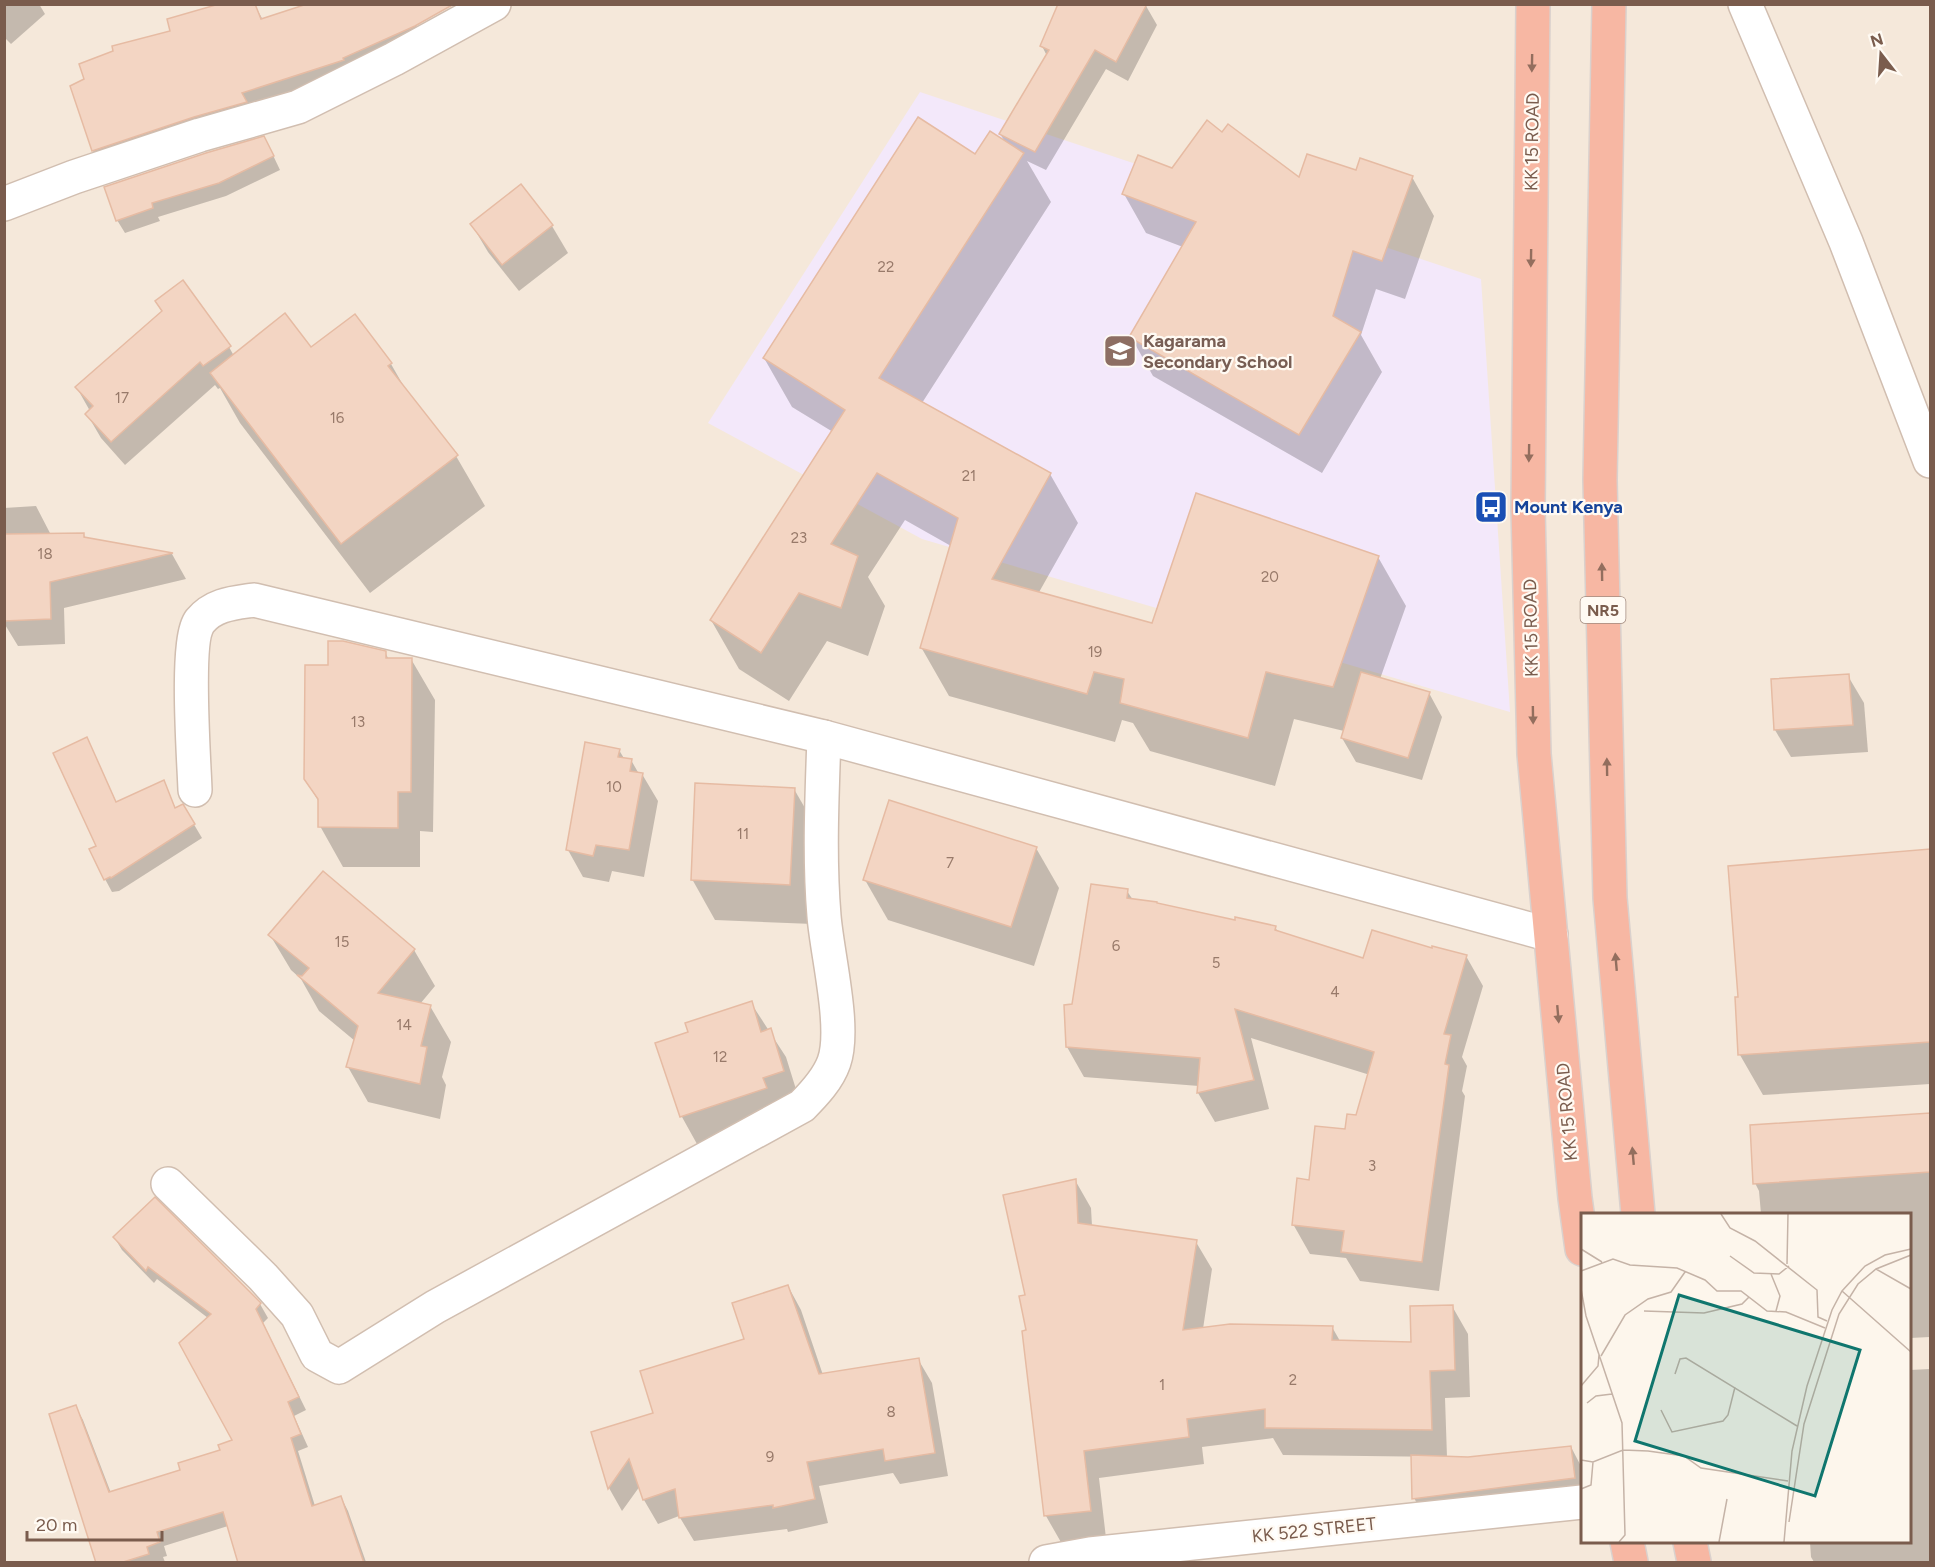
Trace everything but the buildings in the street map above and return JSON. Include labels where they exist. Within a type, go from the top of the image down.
[{"type":"highway","name":"KK 15 ROAD","points":[[1533,4],[1528,521],[1534,754],[1581,1242]]},
{"type":"highway","name":"NR5","points":[[1609,4],[1600,480],[1610,898],[1638,1213]]},
{"type":"highway","points":[[1627,1543],[1631,1563]]},
{"type":"highway","points":[[1690,1543],[1694,1563]]},
{"type":"street","points":[[4,204],[74,177],[200,135],[297,107],[394,59],[494,4]]},
{"type":"street","points":[[1745,4],[1846,242],[1930,461]]},
{"type":"street","points":[[195,790],[192,652],[198,623],[209,612],[221,605],[254,600],[824,737],[1551,935]]},
{"type":"street","points":[[168,1184],[263,1277],[297,1315],[317,1355],[339,1367],[435,1306],[802,1106],[819,1088],[834,1061],[839,1033],[824,917],[820,853],[824,737]]},
{"type":"street","name":"KK 522 STREET","points":[[1046,1563],[1090,1554],[1581,1502]]},
{"type":"shaded area","points":[[5,5],[1930,5],[1930,1562],[5,1562]]},
{"type":"shaded area","name":"Kagarama Secondary School","points":[[920,92],[1481,279],[1510,712],[922,539],[708,423]]},
{"type":"place","name":"Kagarama Secondary School","points":[[1120,351]]},
{"type":"place","name":"Mount Kenya","points":[[1491,507]]}]
